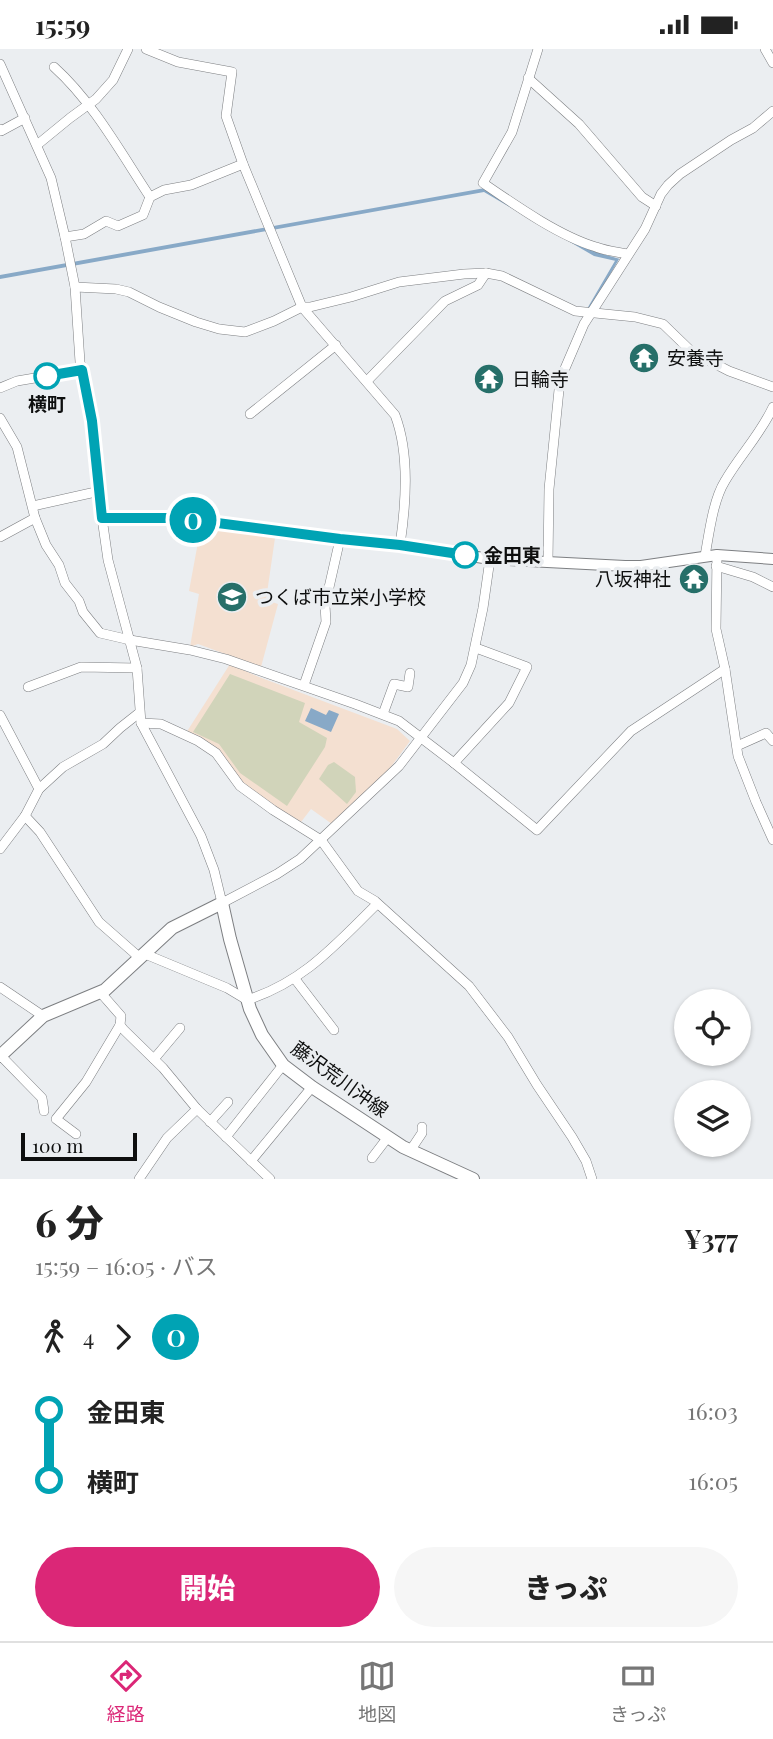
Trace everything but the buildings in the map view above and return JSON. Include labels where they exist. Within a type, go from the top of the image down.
[{"type":"main road","points":[[0,1056],[43,1016],[105,990],[172,928],[222,903]]},
{"type":"main road","name":"藤沢荒川沖線","points":[[222,903],[247,1000],[262,1035],[283,1065],[410,1151],[473,1179]]},
{"type":"street","points":[[37,145],[96,99],[113,80],[128,49]]},
{"type":"street","points":[[146,49],[178,62],[232,72],[226,115],[243,164],[302,307],[395,415],[401,431],[405,494],[400,545]]},
{"type":"street","points":[[538,49],[512,132],[483,183],[524,210],[584,243],[628,254]]},
{"type":"street","points":[[765,49],[773,63]]},
{"type":"street","points":[[0,64],[51,178],[65,237],[75,287],[82,370],[92,421],[108,560],[137,668],[140,718],[201,837],[214,870],[222,903],[300,859],[400,766],[463,683],[471,665],[490,559]]},
{"type":"street","points":[[54,67],[72,82],[150,197]]},
{"type":"street","points":[[528,78],[579,124],[642,197],[656,206]]},
{"type":"street","points":[[548,562],[549,489],[560,380],[584,324],[645,229],[668,185],[680,174],[753,128],[773,111]]},
{"type":"street","points":[[0,129],[1,131],[24,118]]},
{"type":"street","points":[[65,237],[84,234],[106,221],[118,226],[143,215],[150,197],[164,190],[191,185],[243,164]]},
{"type":"street","points":[[75,287],[129,292],[196,322],[219,329],[244,332],[302,307],[351,297],[399,282],[486,273],[502,276],[575,311],[635,317],[663,324],[692,352],[729,371],[773,387]]},
{"type":"street","points":[[367,381],[445,301],[478,285],[486,273]]},
{"type":"street","points":[[250,414],[336,345]]},
{"type":"street","points":[[0,388],[17,381],[82,370]]},
{"type":"street","points":[[773,407],[753,443],[723,483],[712,521],[716,629],[738,755],[773,840]]},
{"type":"street","points":[[0,418],[17,447],[35,518],[46,545],[59,565],[65,583],[100,633],[226,659],[383,714],[398,721],[454,762],[537,829],[631,731],[725,669]]},
{"type":"street","points":[[33,506],[100,491]]},
{"type":"street","points":[[0,537],[35,518]]},
{"type":"street","points":[[102,518],[179,518],[400,545],[490,559],[641,566],[713,559],[773,559]]},
{"type":"street","points":[[304,685],[326,622],[326,605],[340,539]]},
{"type":"street","points":[[713,559],[773,587]]},
{"type":"street","points":[[454,762],[509,703],[527,667],[475,648]]},
{"type":"street","points":[[28,687],[81,667],[137,668]]},
{"type":"street","points":[[383,714],[394,684],[408,687],[410,673]]},
{"type":"street","points":[[0,715],[38,789]]},
{"type":"street","points":[[0,849],[25,816],[38,789],[64,767],[103,744],[120,728],[140,718],[161,724],[207,747],[216,753],[240,786],[321,840],[358,891],[377,904],[468,986],[508,1037],[572,1137],[586,1161],[592,1179]]},
{"type":"street","points":[[737,746],[766,733],[773,741]]},
{"type":"street","points":[[25,816],[40,832],[99,922],[142,956],[227,988],[247,1000],[269,993],[295,979],[319,961],[377,904]]},
{"type":"street","points":[[295,979],[334,1030]]},
{"type":"street","points":[[0,986],[43,1016]]},
{"type":"street","points":[[76,1134],[56,1119],[86,1081],[120,1025],[121,1016],[100,992]]},
{"type":"street","points":[[120,1025],[163,1068],[197,1109],[270,1179]]},
{"type":"street","points":[[154,1059],[180,1028]]},
{"type":"street","points":[[0,1056],[42,1098],[44,1111]]},
{"type":"street","points":[[226,1137],[283,1065]]},
{"type":"street","points":[[251,1161],[312,1087]]},
{"type":"street","points":[[210,1122],[228,1102]]},
{"type":"street","points":[[139,1179],[167,1138],[197,1109]]},
{"type":"street","points":[[410,1151],[422,1133],[422,1127]]},
{"type":"street","points":[[372,1158],[388,1137]]},
{"type":"shaded area","name":"つくば市立栄小学校","points":[[201,526],[275,538],[266,600],[278,604],[261,667],[198,644],[190,647],[199,594],[189,591]]},
{"type":"shaded area","points":[[230,664],[397,729],[410,741],[388,771],[332,824],[311,809],[301,822],[237,778],[219,753],[186,733]]},
{"type":"green space","points":[[230,674],[305,703],[299,722],[327,738],[325,747],[287,806],[240,773],[219,744],[193,732]]},
{"type":"green space","points":[[334,762],[355,777],[356,792],[347,804],[319,779],[328,765]]},
{"type":"water","points":[[485,188],[596,252],[620,259],[616,261],[594,256],[484,192],[0,279],[0,275]]},
{"type":"water","points":[[311,708],[326,715],[329,710],[339,714],[331,732],[305,721]]},
{"type":"waterway","points":[[589,308],[617,260]]},
{"type":"bus line","name":"O","points":[[47,376],[82,370],[92,421],[102,518],[179,518],[465,555]]},
{"type":"place","name":"安養寺","points":[[644,358]]},
{"type":"place","name":"横町","points":[[47,376]]},
{"type":"place","name":"日輪寺","points":[[489,379]]},
{"type":"place","name":"金田東","points":[[465,555]]},
{"type":"place","name":"八坂神社","points":[[694,579]]},
{"type":"place","name":"つくば市立栄小学校","points":[[232,597]]}]
